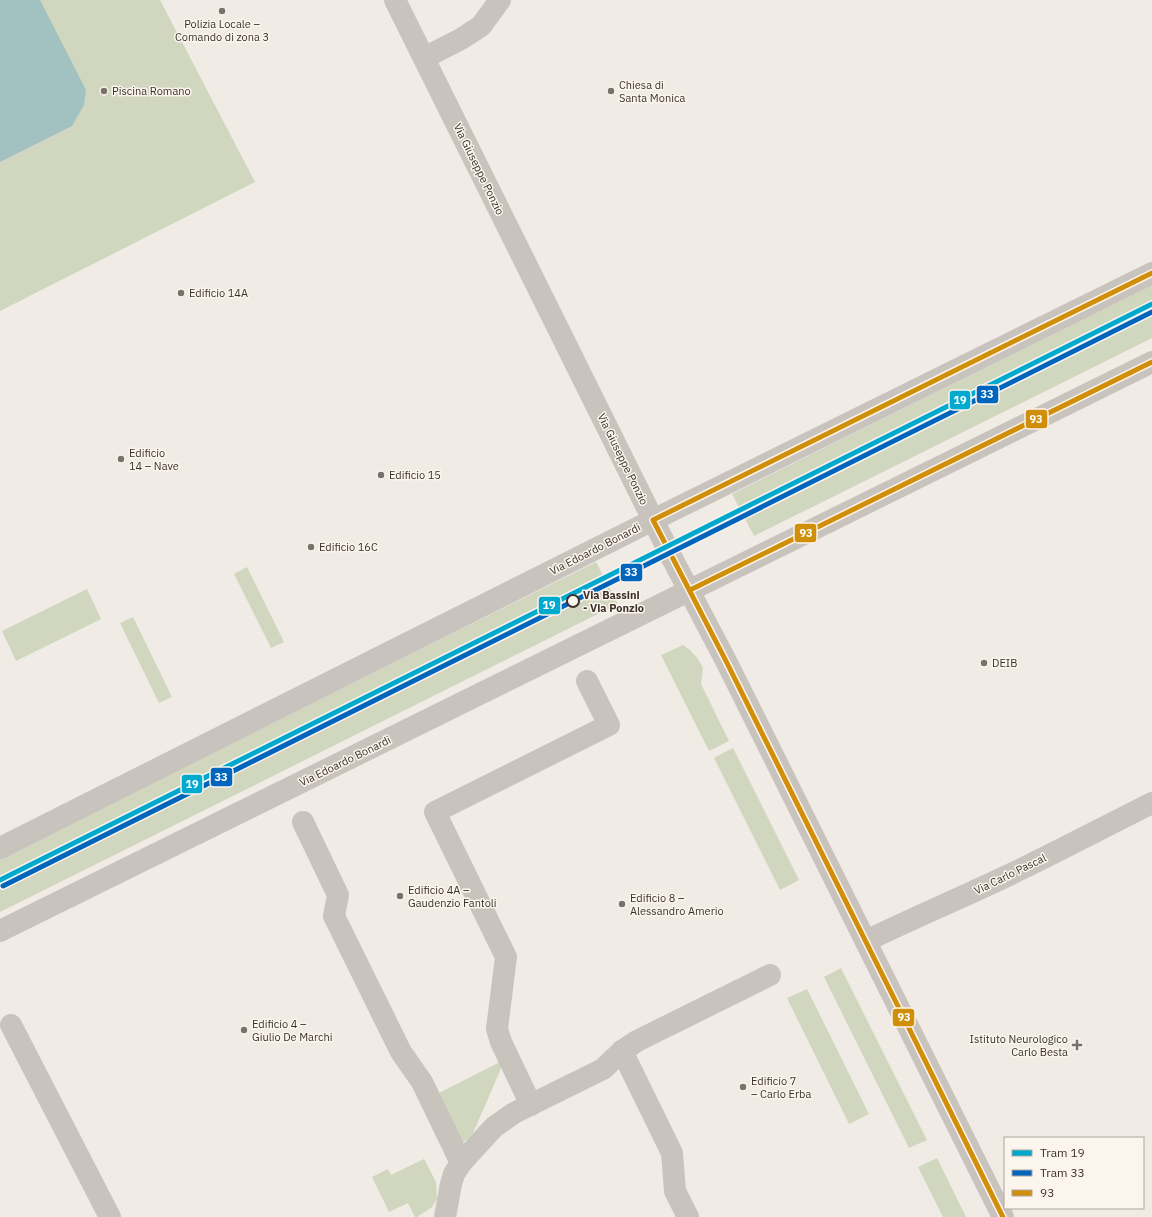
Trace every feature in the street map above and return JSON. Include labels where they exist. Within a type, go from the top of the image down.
[{"type":"street","name":"Via Giuseppe Ponzio","points":[[395,0],[653,520],[690,590],[1003,1217]]},
{"type":"street","points":[[424,58],[461,39],[481,26],[500,0]]},
{"type":"street","name":"Via Edoardo Bonardi","points":[[0,848],[653,520],[1152,273]]},
{"type":"street","name":"Via Edoardo Bonardi","points":[[0,931],[1152,362]]},
{"type":"street","points":[[531,1105],[501,1042],[497,1029],[506,957],[435,812],[609,726],[587,681]]},
{"type":"street","name":"Via Carlo Pascal","points":[[866,941],[1019,870],[1152,803]]},
{"type":"street","points":[[303,822],[338,895],[334,916],[401,1052],[422,1082],[461,1162]]},
{"type":"street","points":[[444,1216],[454,1174],[461,1162],[494,1127],[514,1113],[603,1069],[622,1051],[637,1041],[770,975]]},
{"type":"street","points":[[11,1025],[110,1217]]},
{"type":"street","points":[[622,1051],[672,1153],[674,1191],[688,1217]]},
{"type":"green space","name":"Piscina Romano","points":[[0,0],[160,0],[255,182],[0,311]]},
{"type":"green space","points":[[1152,284],[1152,338],[754,536],[732,494]]},
{"type":"green space","points":[[596,562],[618,604],[0,912],[0,859]]},
{"type":"green space","points":[[247,567],[284,642],[271,648],[234,574]]},
{"type":"green space","points":[[87,589],[101,619],[16,661],[2,631]]},
{"type":"green space","points":[[133,617],[172,697],[159,703],[120,623]]},
{"type":"green space","points":[[683,645],[698,659],[703,668],[701,684],[729,741],[709,751],[661,655]]},
{"type":"green space","points":[[733,748],[799,880],[780,890],[714,758]]},
{"type":"green space","points":[[841,968],[927,1140],[909,1148],[824,977]]},
{"type":"green space","points":[[807,989],[869,1114],[849,1124],[787,998]]},
{"type":"green space","points":[[500,1062],[500,1071],[473,1133],[468,1139],[460,1144],[433,1096]]},
{"type":"green space","points":[[937,1158],[966,1217],[943,1217],[918,1167]]},
{"type":"green space","points":[[424,1159],[436,1182],[437,1199],[432,1207],[417,1217],[415,1217],[408,1203],[389,1212],[372,1177],[388,1169],[391,1175]]},
{"type":"water","name":"Piscina Romano","points":[[0,0],[40,0],[86,90],[84,105],[72,126],[0,162]]},
{"type":"tram line","name":"19","points":[[0,880],[1152,304]]},
{"type":"tram line","name":"33","points":[[3,886],[1152,312]]},
{"type":"transit line","name":"93","points":[[1003,1217],[726,661],[653,520],[1152,273]]},
{"type":"transit line","name":"93","points":[[690,590],[1152,362]]},
{"type":"place","name":"Polizia Locale – Comando di zona 3","points":[[222,11]]},
{"type":"place","name":"Piscina Romano","points":[[104,91]]},
{"type":"place","name":"Chiesa di Santa Monica","points":[[611,91]]},
{"type":"place","name":"Edificio 14A","points":[[181,293]]},
{"type":"place","name":"Edificio 14 – Nave","points":[[121,459]]},
{"type":"place","name":"Edificio 15","points":[[381,475]]},
{"type":"place","name":"Edificio 16C","points":[[311,547]]},
{"type":"place","name":"Via Bassini - Via Ponzio","points":[[573,601]]},
{"type":"place","name":"DEIB","points":[[984,663]]},
{"type":"place","name":"Edificio 4A – Gaudenzio Fantoli","points":[[400,896]]},
{"type":"place","name":"Edificio 8 – Alessandro Amerio","points":[[622,904]]},
{"type":"place","name":"Edificio 4 – Giulio De Marchi","points":[[244,1030]]},
{"type":"place","name":"Istituto Neurologico Carlo Besta","points":[[1077,1045]]},
{"type":"place","name":"Edificio 7 – Carlo Erba","points":[[743,1087]]}]
